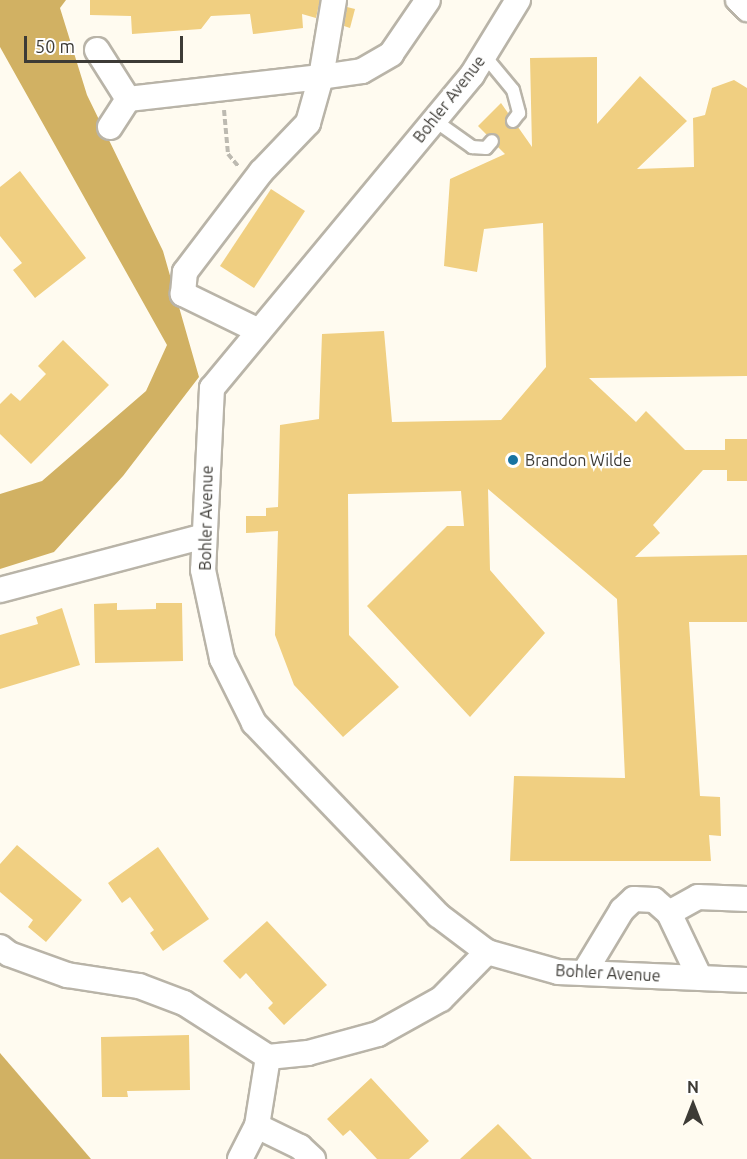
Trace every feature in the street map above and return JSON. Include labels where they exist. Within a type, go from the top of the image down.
[{"type":"street","points":[[258,331],[183,294],[185,272],[254,180],[308,123],[321,77],[334,0]]},
{"type":"street","points":[[110,126],[128,99],[362,71],[391,54],[428,0]]},
{"type":"street","name":"Bohler Avenue","points":[[518,0],[484,55],[434,120],[212,388],[203,570],[222,659],[254,723],[438,915],[487,952],[558,972],[747,980]]},
{"type":"street","points":[[738,0],[747,9]]},
{"type":"street","points":[[97,50],[128,99]]},
{"type":"street","points":[[0,590],[204,536]]},
{"type":"street","points":[[584,973],[627,904],[644,897],[654,900],[669,913],[700,978]]},
{"type":"street","points":[[669,913],[698,897],[747,899]]},
{"type":"street","points":[[0,947],[9,954],[67,975],[139,986],[184,1003],[268,1057],[308,1053],[378,1034],[441,999],[487,952]]},
{"type":"street","points":[[240,1159],[257,1126],[268,1057]]},
{"type":"street","points":[[257,1126],[300,1148],[313,1159]]},
{"type":"lane","points":[[484,55],[513,90],[519,113],[513,120]]},
{"type":"lane","points":[[434,120],[472,147],[486,148],[492,141]]},
{"type":"path","points":[[223,88],[228,154],[254,180]]},
{"type":"shaded area","points":[[0,0],[66,0],[60,8],[87,95],[163,251],[199,377],[123,476],[54,552],[0,569],[0,494],[42,481],[146,391],[167,345],[0,47]]},
{"type":"shaded area","points":[[0,1053],[91,1159],[0,1159]]},
{"type":"building","points":[[90,0],[320,0],[316,18],[302,14],[303,28],[253,34],[250,14],[211,16],[201,29],[132,34],[131,16],[90,15]]},
{"type":"building","points":[[347,7],[355,9],[350,28],[344,26]]},
{"type":"building","name":"Brandon Wilde","points":[[597,57],[597,124],[640,76],[687,121],[637,169],[694,167],[693,118],[705,115],[712,88],[734,80],[747,88],[747,376],[589,378],[636,422],[646,411],[685,450],[725,450],[725,439],[747,439],[747,481],[727,481],[727,470],[703,470],[653,525],[660,533],[635,557],[747,555],[747,622],[689,622],[700,796],[720,797],[721,836],[709,835],[711,861],[510,861],[514,776],[625,778],[617,599],[488,489],[490,570],[545,633],[470,717],[367,606],[447,526],[464,526],[461,491],[348,494],[349,635],[399,687],[343,737],[294,685],[275,635],[278,531],[246,533],[246,516],[266,516],[266,508],[278,507],[280,425],[319,419],[322,334],[384,331],[392,422],[501,420],[546,367],[543,223],[484,229],[477,272],[444,266],[450,179],[505,154],[498,147],[498,135],[487,135],[478,126],[501,103],[508,113],[506,125],[511,129],[518,127],[532,147],[530,58]]},
{"type":"building","points":[[20,171],[86,258],[35,298],[13,270],[22,263],[0,236],[0,187]]},
{"type":"building","points":[[271,189],[305,211],[254,288],[220,266]]},
{"type":"building","points":[[63,340],[109,385],[31,464],[0,434],[0,404],[11,393],[20,401],[46,374],[38,366]]},
{"type":"building","points":[[117,603],[117,610],[156,609],[156,603],[182,603],[183,661],[95,663],[94,604]]},
{"type":"building","points":[[62,608],[80,665],[0,689],[0,635],[38,624],[36,617]]},
{"type":"building","points":[[17,845],[82,900],[46,942],[28,927],[33,920],[0,892],[0,864]]},
{"type":"building","points":[[158,847],[209,919],[163,951],[150,933],[154,930],[130,897],[122,903],[108,883]]},
{"type":"building","points":[[267,921],[327,985],[284,1025],[268,1008],[273,1003],[246,973],[240,979],[223,961]]},
{"type":"building","points":[[189,1035],[190,1090],[127,1091],[128,1097],[102,1097],[101,1037]]},
{"type":"building","points":[[371,1078],[429,1141],[409,1159],[377,1159],[350,1130],[343,1136],[327,1119]]},
{"type":"building","points":[[498,1124],[532,1159],[460,1159]]},
{"type":"place","name":"Brandon Wilde","points":[[513,460]]}]
